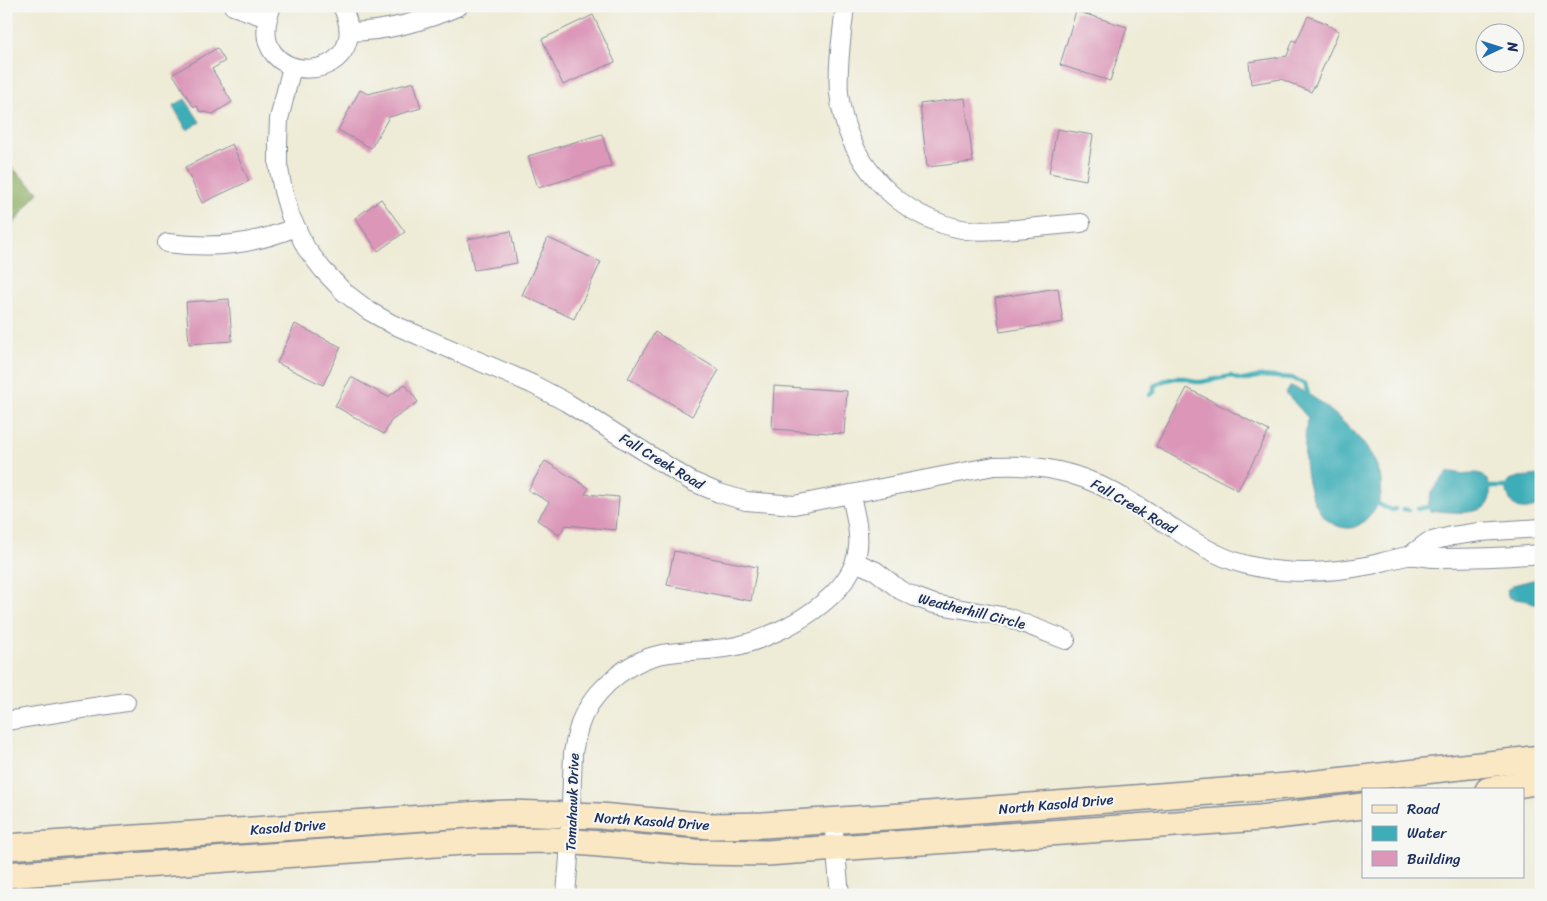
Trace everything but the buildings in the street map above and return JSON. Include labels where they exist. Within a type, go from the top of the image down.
[{"type":"main road","name":"North Kasold Drive","points":[[570,816],[631,818],[711,826],[833,821],[1300,785],[1541,758]]},
{"type":"main road","points":[[1500,788],[1541,781]]},
{"type":"main road","name":"North Kasold Drive","points":[[570,842],[695,852],[736,853],[835,848],[1260,818],[1362,806]]},
{"type":"main road","name":"Kasold Drive","points":[[6,847],[453,815],[510,813],[570,816]]},
{"type":"main road","name":"Kasold Drive","points":[[6,875],[477,841],[570,842]]},
{"type":"street","points":[[233,6],[270,12],[266,30],[268,42],[273,52],[281,61],[292,67],[304,70],[317,69],[329,64],[339,56],[346,44],[349,32],[348,18],[342,6]]},
{"type":"street","points":[[349,32],[404,26],[459,6]]},
{"type":"street","points":[[845,6],[839,71],[842,110],[848,133],[859,156],[871,174],[887,191],[907,207],[928,218],[945,225],[968,230],[989,231],[1080,224]]},
{"type":"street","name":"Fall Creek Road","points":[[292,67],[279,119],[278,164],[283,191],[306,248],[323,270],[344,292],[369,311],[392,324],[532,384],[566,402],[691,481],[719,493],[746,501],[794,505],[994,466],[1020,465],[1044,467],[1071,473],[1097,483],[1121,495],[1205,549],[1224,558],[1271,570],[1303,572],[1370,565],[1409,556],[1432,558],[1541,554]]},
{"type":"street","points":[[167,243],[191,246],[220,246],[251,242],[296,227]]},
{"type":"street","name":"Tomahawk Drive","points":[[566,895],[573,753],[576,737],[587,710],[596,697],[611,681],[629,668],[647,659],[667,653],[717,650],[742,645],[772,634],[794,623],[819,606],[848,577],[855,562],[858,547],[851,495]]},
{"type":"street","name":"Fall Creek Road","points":[[1409,556],[1428,542],[1452,536],[1541,528]]},
{"type":"street","name":"Weatherhill Circle","points":[[855,562],[876,571],[900,590],[915,598],[934,604],[1007,617],[1066,640]]},
{"type":"street","points":[[6,721],[126,702]]},
{"type":"street","points":[[833,821],[840,895]]},
{"type":"green space","points":[[6,162],[38,192],[12,226],[7,264]]},
{"type":"water","points":[[185,99],[200,122],[187,130],[173,106]]},
{"type":"water","points":[[1291,386],[1309,395],[1335,414],[1357,436],[1376,464],[1380,475],[1380,496],[1369,516],[1357,526],[1347,528],[1333,524],[1322,514],[1314,500],[1308,484],[1305,466],[1308,418],[1286,393]]},
{"type":"water","points":[[1449,472],[1483,475],[1490,489],[1490,499],[1486,506],[1469,512],[1430,511],[1429,501],[1431,495],[1437,484]]},
{"type":"water","points":[[1541,475],[1541,505],[1521,509],[1513,505],[1505,487],[1509,480]]},
{"type":"water","points":[[1541,578],[1541,607],[1529,601],[1508,597],[1507,590],[1513,585]]},
{"type":"waterway","points":[[1150,395],[1154,392],[1154,386],[1175,378],[1186,378],[1195,382],[1201,382],[1231,376],[1244,380],[1261,376],[1292,378],[1305,384],[1308,394]]},
{"type":"waterway","points":[[1490,487],[1505,487]]},
{"type":"waterway","points":[[1378,504],[1392,510],[1395,509]]},
{"type":"waterway","points":[[1418,509],[1428,507]]},
{"type":"waterway","points":[[1403,509],[1409,510]]}]
